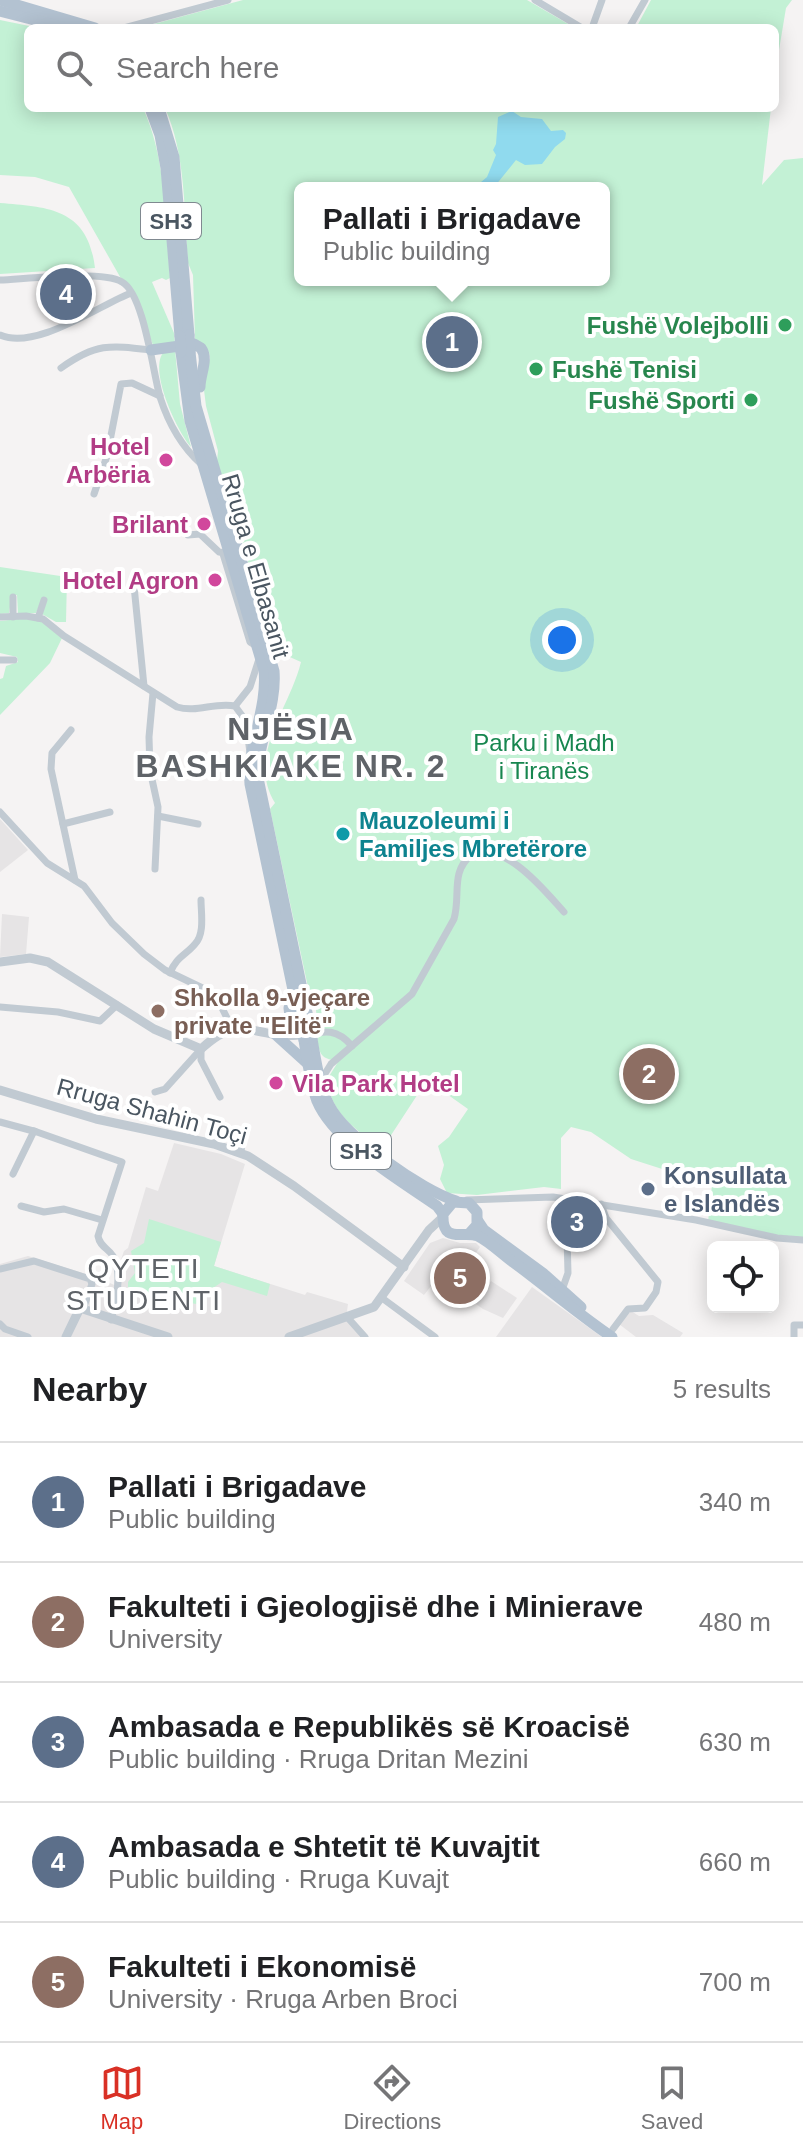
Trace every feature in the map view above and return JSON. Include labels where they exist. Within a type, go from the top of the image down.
[{"type":"main road","points":[[0,0],[81,24]]},
{"type":"main road","points":[[0,11],[50,24]]},
{"type":"main road","name":"Rruga e Elbasanit","points":[[151,112],[160,135],[166,168],[185,336]]},
{"type":"main road","name":"Rruga e Elbasanit","points":[[160,112],[174,157],[190,421],[226,553],[264,670],[265,697],[249,772],[289,975],[307,1033]]},
{"type":"main road","points":[[151,350],[194,344],[204,350],[200,376],[202,428]]},
{"type":"main road","name":"Rruga e Elbasanit","points":[[186,352],[202,428],[274,671],[273,700],[258,778],[317,1100],[335,1128],[437,1206],[443,1216]]},
{"type":"main road","points":[[289,975],[291,1024],[276,1035],[312,1060]]},
{"type":"main road","name":"Rruga e Elbasanit","points":[[312,1060],[330,1107],[348,1130],[425,1188],[459,1201]]},
{"type":"main road","points":[[443,1216],[449,1205],[459,1201]]},
{"type":"main road","name":"SH3","points":[[459,1201],[473,1205],[484,1230],[544,1274],[612,1333]]},
{"type":"main road","name":"SH3","points":[[443,1216],[444,1225],[452,1234]]},
{"type":"main road","points":[[452,1234],[469,1234],[478,1219]]},
{"type":"main road","name":"SH3","points":[[469,1234],[479,1237],[552,1291],[569,1308],[612,1333],[625,1337]]},
{"type":"street","points":[[139,24],[228,0]]},
{"type":"street","points":[[535,0],[575,24]]},
{"type":"street","points":[[593,24],[602,0]]},
{"type":"street","points":[[631,24],[645,0]]},
{"type":"street","points":[[0,280],[105,277],[122,282],[131,293],[151,350],[160,396],[183,444],[205,468]]},
{"type":"street","points":[[0,335],[19,339],[43,333],[131,293]]},
{"type":"street","points":[[61,368],[93,348],[109,346],[151,350]]},
{"type":"street","points":[[94,494],[114,426],[118,388],[126,382],[132,383],[160,396]]},
{"type":"street","points":[[188,535],[200,534],[215,550],[226,553]]},
{"type":"street","points":[[134,586],[144,686]]},
{"type":"street","points":[[13,597],[13,617]]},
{"type":"street","points":[[38,618],[44,600]]},
{"type":"street","points":[[0,617],[38,618],[171,705],[195,710],[220,704],[235,706],[246,721],[251,756]]},
{"type":"street","points":[[235,706],[250,687],[260,650]]},
{"type":"street","points":[[0,660],[14,660]]},
{"type":"street","points":[[153,693],[150,753],[158,816],[155,869]]},
{"type":"street","points":[[71,730],[54,749],[51,760],[75,880]]},
{"type":"street","points":[[0,812],[47,863],[84,886],[102,911],[134,944],[170,973],[215,994],[232,1028]]},
{"type":"street","points":[[63,824],[110,812]]},
{"type":"street","points":[[158,816],[198,824]]},
{"type":"street","points":[[321,1082],[331,1064],[419,986],[454,919],[458,908],[457,874],[471,855],[486,852],[508,859],[535,881],[564,912]]},
{"type":"street","points":[[170,973],[178,958],[199,938],[201,900]]},
{"type":"street","points":[[0,962],[30,958],[48,962],[154,1029],[201,1049]]},
{"type":"street","points":[[0,1007],[58,1012],[100,1021],[117,1005]]},
{"type":"street","points":[[155,1092],[165,1089],[201,1049],[232,1028],[296,1037],[331,1031],[339,1033],[352,1046]]},
{"type":"street","points":[[201,1049],[201,1060],[220,1097]]},
{"type":"street","points":[[312,1060],[331,1064]]},
{"type":"street","name":"Rruga Shahin Toçi","points":[[0,1090],[96,1119],[190,1138],[241,1153],[294,1186],[404,1267]]},
{"type":"street","points":[[0,1122],[122,1162],[102,1220],[99,1241],[113,1257],[116,1266],[117,1294],[111,1320]]},
{"type":"street","points":[[236,1130],[242,1141],[241,1153]]},
{"type":"street","points":[[13,1174],[34,1131]]},
{"type":"street","points":[[459,1201],[542,1196],[803,1240]]},
{"type":"street","points":[[562,1290],[568,1273],[566,1199]]},
{"type":"street","points":[[478,1219],[484,1205],[496,1200]]},
{"type":"street","points":[[601,1204],[606,1218],[658,1281],[656,1292],[645,1308],[629,1308],[612,1333]]},
{"type":"street","points":[[21,1206],[46,1212],[64,1209],[102,1220]]},
{"type":"street","points":[[289,1337],[374,1307],[429,1230],[443,1216]]},
{"type":"street","points":[[425,1239],[435,1233],[452,1234]]},
{"type":"street","points":[[0,1269],[34,1261],[89,1279],[92,1284],[68,1337]]},
{"type":"street","points":[[382,1298],[435,1337]]},
{"type":"street","points":[[81,1310],[168,1337]]},
{"type":"street","points":[[348,1318],[365,1337]]},
{"type":"street","points":[[0,1324],[5,1329],[28,1337]]},
{"type":"street","points":[[794,1337],[799,1325]]},
{"type":"shaded area","points":[[0,819],[28,850],[0,872]]},
{"type":"shaded area","points":[[2,914],[29,917],[26,954],[0,957]]},
{"type":"shaded area","name":"QYTETI STUDENTI","points":[[174,1143],[221,1154],[245,1164],[214,1266],[305,1295],[307,1292],[348,1304],[346,1318],[363,1337],[0,1337],[0,1264],[28,1256],[121,1288],[119,1265],[128,1248],[146,1187],[158,1191]]},
{"type":"shaded area","points":[[443,1238],[476,1243],[480,1247],[466,1267],[489,1284],[491,1281],[517,1298],[503,1318],[483,1309],[438,1277],[424,1295],[404,1281],[430,1243]]},
{"type":"shaded area","points":[[532,1287],[602,1337],[496,1337]]},
{"type":"shaded area","points":[[631,1311],[639,1316],[653,1315],[683,1333],[680,1337],[636,1337],[619,1324]]},
{"type":"green space","points":[[243,0],[527,0],[568,24],[154,24]]},
{"type":"green space","points":[[651,0],[792,0],[786,8],[779,50],[779,24],[638,24]]},
{"type":"green space","points":[[0,20],[24,25],[24,112],[145,112],[161,170],[170,278],[152,282],[174,333],[175,345],[153,345],[140,312],[69,187],[35,177],[0,175]]},
{"type":"green space","name":"Parku i Madh i Tiranës","points":[[167,112],[771,112],[762,185],[784,160],[803,158],[803,1240],[708,1222],[712,1185],[631,1159],[591,1132],[571,1127],[561,1138],[561,1189],[544,1187],[477,1195],[447,1193],[440,1179],[444,1165],[438,1146],[449,1137],[468,1109],[427,1080],[382,1149],[346,1120],[333,1101],[328,1078],[338,1062],[326,1058],[319,1047],[316,1008],[309,992],[270,809],[275,803],[267,785],[265,768],[273,732],[301,662],[283,654],[273,643],[217,461],[218,451],[203,382],[209,352],[195,339],[193,275],[188,263],[177,145]]},
{"type":"green space","points":[[0,203],[35,207],[64,215],[84,234],[95,268],[0,274]]},
{"type":"green space","points":[[175,349],[180,404],[191,447],[172,415],[162,386],[160,362],[163,353]]},
{"type":"green space","points":[[0,567],[67,577],[66,622],[56,622],[42,614],[47,599],[43,597],[36,613],[18,614],[17,595],[12,595],[9,613],[0,614]]},
{"type":"green space","points":[[28,618],[42,622],[62,638],[50,663],[0,715],[0,679],[6,666],[18,662],[17,657],[0,653],[0,621]]},
{"type":"green space","points":[[149,1219],[221,1242],[214,1266],[270,1284],[267,1296],[222,1282],[210,1290],[202,1304],[128,1292],[128,1282],[135,1273],[131,1251],[144,1243]]},
{"type":"water","points":[[514,112],[521,117],[542,119],[551,131],[563,130],[565,139],[542,164],[525,165],[516,160],[498,182],[481,182],[487,177],[496,155],[493,150],[498,117]]},
{"type":"place","name":"Ambasada e Shtetit të Kuvajtit","points":[[66,294]]},
{"type":"place","name":"Fushë Volejbolli","points":[[785,325]]},
{"type":"place","name":"Pallati i Brigadave","points":[[452,342]]},
{"type":"place","name":"Fushë Tenisi","points":[[536,369]]},
{"type":"place","name":"Fushë Sporti","points":[[751,400]]},
{"type":"place","name":"Hotel Arbëria","points":[[166,460]]},
{"type":"place","name":"Brilant","points":[[204,524]]},
{"type":"place","name":"Hotel Agron","points":[[215,580]]},
{"type":"place","name":"Mauzoleumi i Familjes Mbretërore","points":[[343,834]]},
{"type":"place","name":"Shkolla 9-vjeçare private \"Elitë\"","points":[[158,1011]]},
{"type":"place","name":"Fakulteti i Gjeologjisë dhe i Minierave","points":[[649,1074]]},
{"type":"place","name":"Vila Park Hotel","points":[[276,1083]]},
{"type":"place","name":"Konsullata e Islandës","points":[[648,1189]]},
{"type":"place","name":"Ambasada e Republikës së Kroacisë","points":[[577,1222]]},
{"type":"place","name":"Fakulteti i Ekonomisë","points":[[460,1278]]},
{"type":"district","name":"NJËSIA BASHKIAKE NR. 2","points":[[291,748]]},
{"type":"district","name":"QYTETI STUDENTI","points":[[144,1284]]}]
